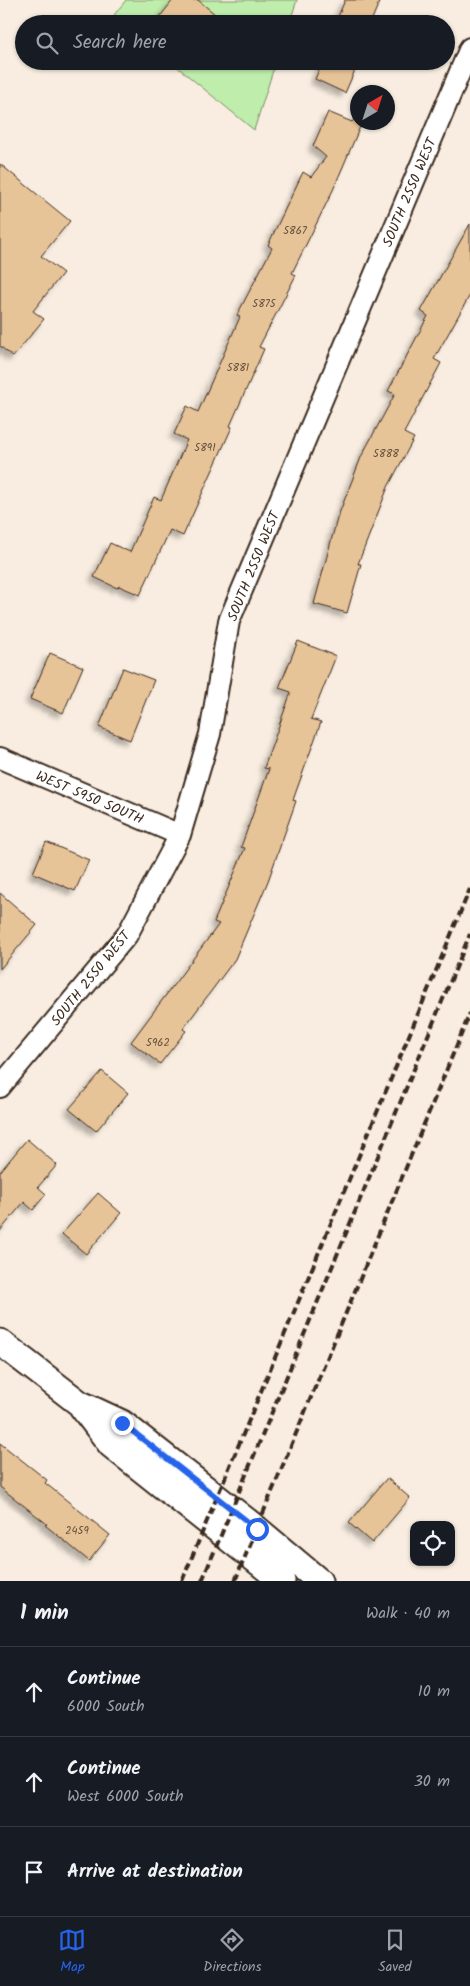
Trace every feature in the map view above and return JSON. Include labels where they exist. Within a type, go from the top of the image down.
[{"type":"street","name":"SOUTH 2550 WEST","points":[[0,1087],[126,935],[180,835],[210,734],[229,620],[470,48]]},
{"type":"street","name":"WEST 5950 SOUTH","points":[[0,758],[180,835]]},
{"type":"street","points":[[0,1342],[79,1403],[122,1423],[216,1499],[257,1529],[319,1581]]},
{"type":"street","points":[[79,1403],[111,1444],[282,1581]]},
{"type":"green space","points":[[126,0],[297,0],[292,15],[114,15]]},
{"type":"green space","points":[[181,70],[273,70],[254,130]]},
{"type":"building","points":[[173,0],[198,0],[216,15],[161,15]]},
{"type":"building","points":[[345,0],[380,0],[374,15],[339,15]]},
{"type":"building","points":[[319,70],[355,70],[345,93],[315,79]]},
{"type":"building","points":[[328,112],[350,121],[350,130],[359,130],[333,190],[292,273],[296,275],[259,347],[264,349],[230,426],[232,427],[183,536],[170,530],[140,595],[119,586],[117,588],[94,577],[110,543],[130,552],[154,497],[161,500],[187,440],[174,434],[187,406],[198,412],[240,317],[237,315],[272,248],[268,245],[303,172],[311,177],[326,157],[313,146]]},
{"type":"building","points":[[0,164],[70,221],[41,256],[63,273],[33,311],[44,319],[13,357],[0,346]]},
{"type":"building","points":[[470,224],[470,295],[434,359],[441,363],[404,433],[414,438],[388,487],[358,564],[361,564],[347,613],[314,604],[337,519],[362,455],[395,394],[388,391],[428,316],[421,311]]},
{"type":"building","points":[[298,641],[336,656],[311,719],[321,722],[293,800],[296,801],[268,881],[235,959],[183,1029],[186,1031],[160,1064],[131,1042],[219,924],[214,922],[245,848],[241,847],[269,769],[264,768],[291,692],[279,688]]},
{"type":"building","points":[[50,653],[83,667],[63,713],[30,699]]},
{"type":"building","points":[[123,668],[154,680],[130,740],[99,727]]},
{"type":"building","points":[[46,842],[89,860],[75,891],[33,873]]},
{"type":"building","points":[[0,893],[37,925],[0,969]]},
{"type":"building","points":[[102,1071],[128,1093],[96,1131],[69,1109]]},
{"type":"building","points":[[27,1139],[57,1165],[38,1187],[46,1194],[33,1210],[24,1202],[0,1231],[0,1172]]},
{"type":"building","points":[[98,1193],[121,1213],[86,1254],[62,1234]]},
{"type":"building","points":[[0,1443],[47,1480],[45,1483],[110,1535],[89,1561],[45,1525],[47,1524],[0,1487]]},
{"type":"building","points":[[387,1478],[410,1498],[372,1543],[349,1523]]},
{"type":"railway","points":[[182,1581],[470,889]]},
{"type":"railway","points":[[202,1581],[470,934]]},
{"type":"railway","points":[[235,1581],[470,1013]]},
{"type":"route","points":[[122,1423],[216,1499],[257,1529]]}]
